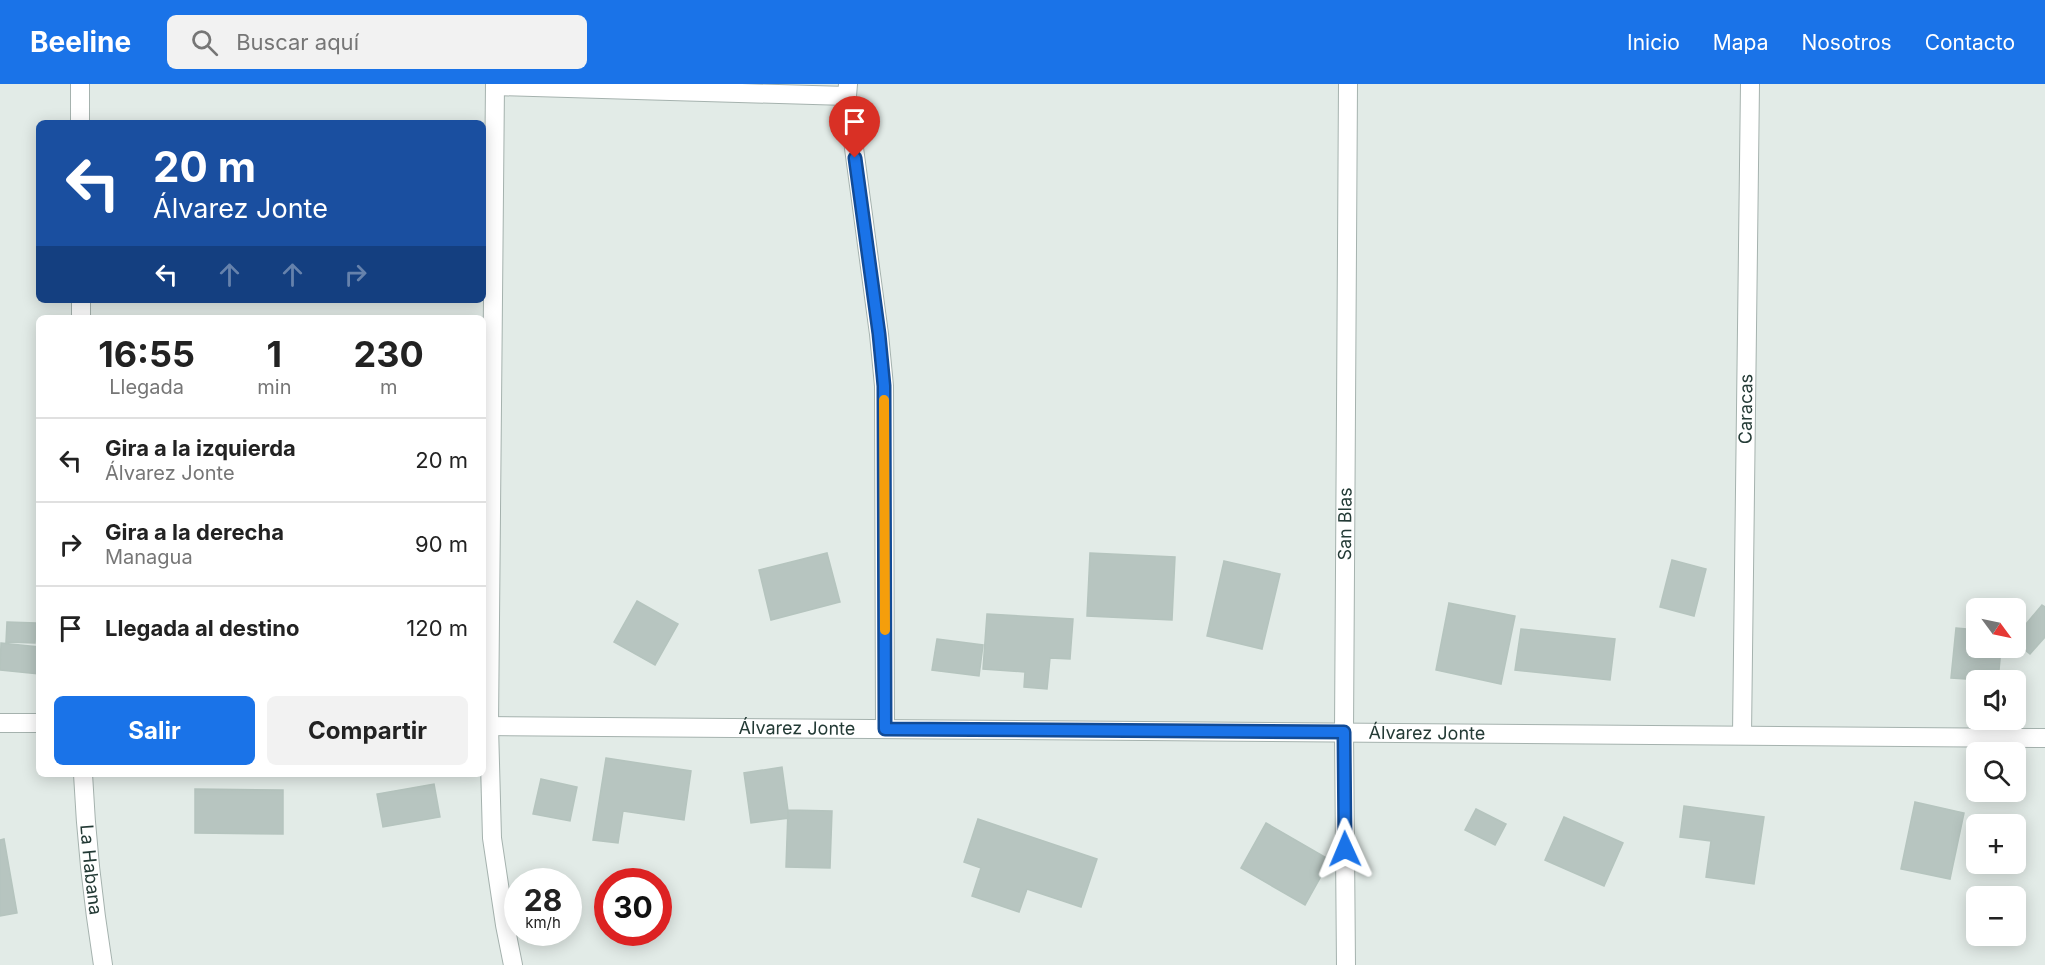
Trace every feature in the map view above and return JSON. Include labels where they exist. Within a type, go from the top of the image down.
[{"type":"street","points":[[80,84],[80,120]]},
{"type":"street","name":"San Blas","points":[[1346,965],[1344,732],[1348,84]]},
{"type":"street","name":"Caracas","points":[[1742,735],[1750,84]]},
{"type":"street","points":[[513,965],[492,838],[486,726],[495,85],[848,90],[884,386],[885,729]]},
{"type":"street","points":[[0,723],[36,723]]},
{"type":"street","name":"Álvarez Jonte","points":[[486,726],[2045,738]]},
{"type":"street","name":"La Habana","points":[[83,777],[86,837],[103,965]]},
{"type":"building","points":[[827,553],[840,602],[771,620],[759,570]]},
{"type":"building","points":[[1090,553],[1175,557],[1172,620],[1087,616]]},
{"type":"building","points":[[1672,560],[1706,569],[1694,616],[1660,607]]},
{"type":"building","points":[[1224,561],[1280,574],[1262,649],[1207,636]]},
{"type":"building","points":[[637,601],[678,624],[655,665],[614,642]]},
{"type":"building","points":[[1449,603],[1515,616],[1501,684],[1436,670]]},
{"type":"building","points":[[2042,605],[2045,607],[2045,637],[2030,654],[2026,651],[2026,624]]},
{"type":"building","points":[[987,614],[1073,619],[1070,659],[1050,658],[1047,689],[1024,687],[1025,672],[983,669]]},
{"type":"building","points":[[7,622],[36,623],[35,643],[6,642]]},
{"type":"building","points":[[1956,628],[1966,629],[1966,658],[2000,658],[1999,670],[1966,670],[1966,679],[1951,678]]},
{"type":"building","points":[[1521,629],[1615,639],[1610,680],[1515,670]]},
{"type":"building","points":[[937,639],[983,645],[979,676],[932,670]]},
{"type":"building","points":[[1,643],[36,647],[36,674],[0,670]]},
{"type":"building","points":[[606,758],[691,771],[684,820],[623,811],[618,843],[593,840]]},
{"type":"building","points":[[782,767],[789,818],[751,823],[744,773]]},
{"type":"building","points":[[541,779],[577,787],[570,821],[533,814]]},
{"type":"building","points":[[434,784],[440,817],[383,827],[377,794]]},
{"type":"building","points":[[195,789],[283,790],[283,834],[195,833]]},
{"type":"building","points":[[1915,802],[1964,813],[1950,879],[1901,869]]},
{"type":"building","points":[[1684,806],[1764,817],[1754,884],[1706,877],[1711,841],[1680,837]]},
{"type":"building","points":[[1476,809],[1506,824],[1495,845],[1465,830]]},
{"type":"building","points":[[788,810],[832,811],[830,868],[786,867]]},
{"type":"building","points":[[1564,817],[1623,843],[1604,886],[1545,860]]},
{"type":"building","points":[[978,819],[1097,859],[1081,907],[1027,889],[1019,912],[972,896],[981,868],[964,862]]},
{"type":"building","points":[[1266,823],[1330,860],[1305,905],[1241,868]]},
{"type":"building","points":[[4,839],[17,913],[0,916],[0,840]]},
{"type":"slow traffic","points":[[884,400],[885,630]]},
{"type":"route","points":[[855,158],[884,386],[885,729],[1344,732],[1345,849]]}]
